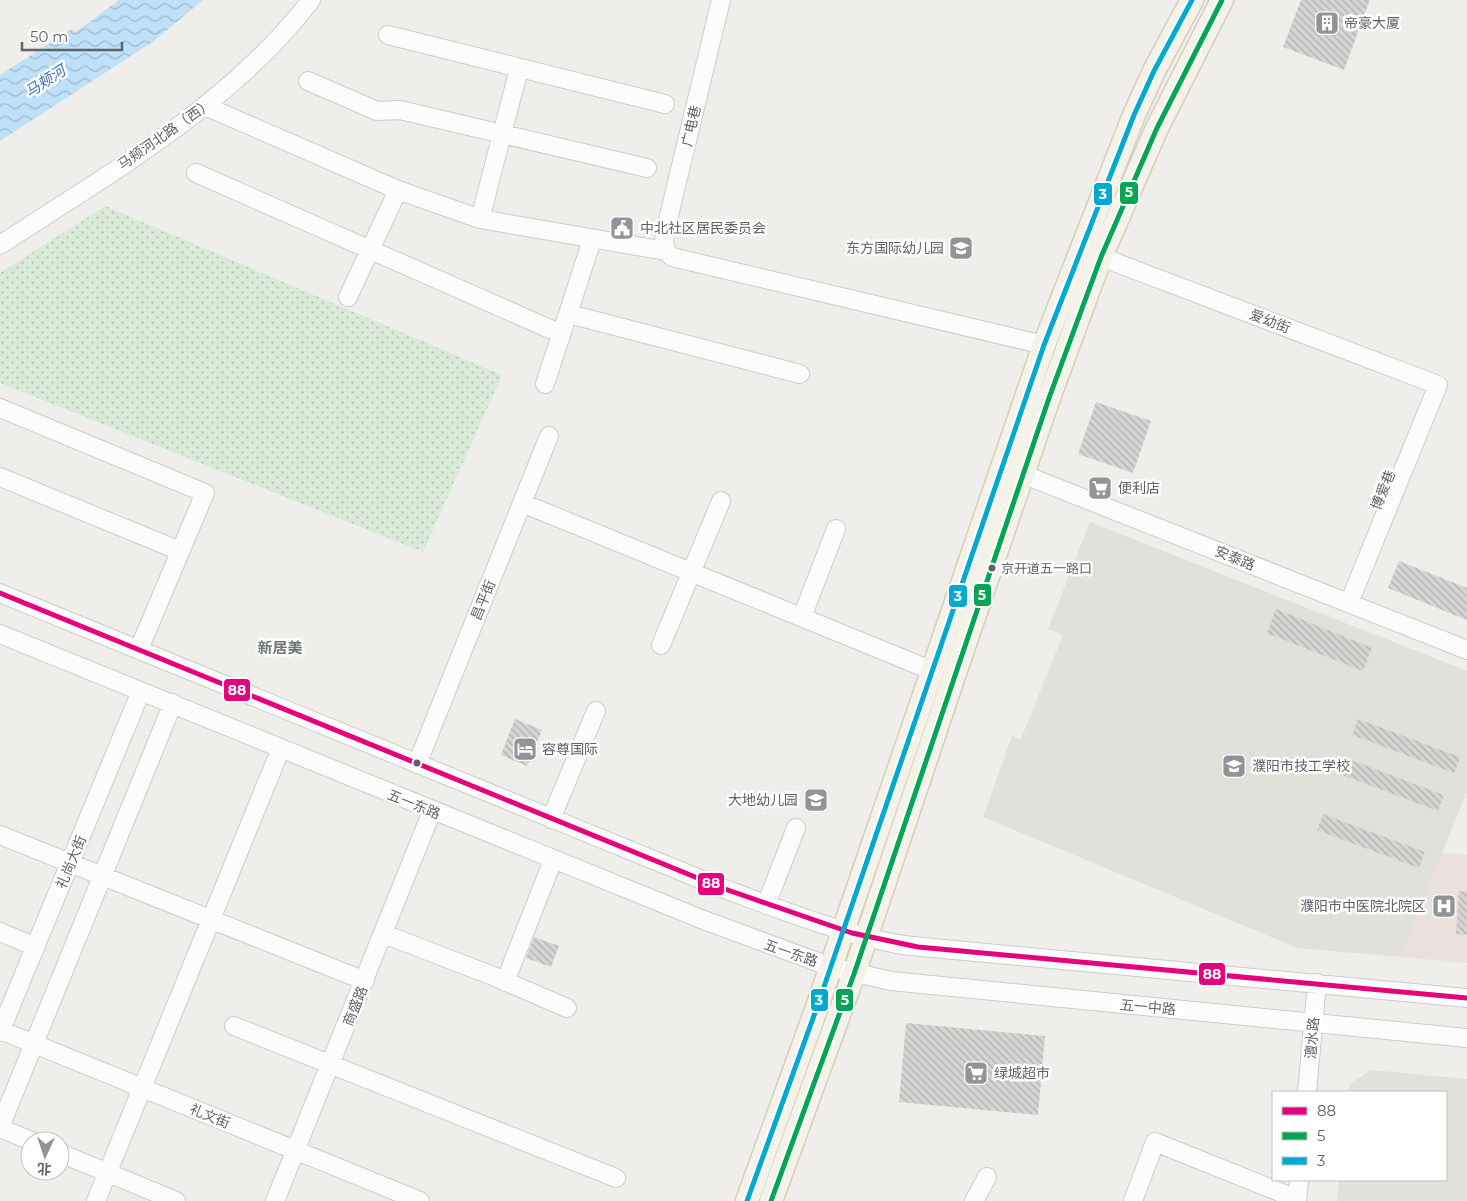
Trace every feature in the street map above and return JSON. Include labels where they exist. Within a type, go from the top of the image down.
[{"type":"main road","points":[[771,1201],[854,974],[1049,398],[1102,257],[1157,128],[1222,0]]},
{"type":"main road","points":[[747,1201],[844,930],[1044,345],[1134,116],[1189,5]]},
{"type":"street","name":"马颊河北路（西）","points":[[0,245],[122,165],[205,106],[261,58],[288,31],[311,0]]},
{"type":"street","name":"广电巷","points":[[666,251],[664,244],[666,232],[721,0]]},
{"type":"street","points":[[388,35],[665,104]]},
{"type":"street","points":[[480,219],[519,69]]},
{"type":"street","points":[[308,81],[377,111],[400,110],[647,168]]},
{"type":"street","points":[[205,106],[398,190],[480,219],[592,240],[666,251],[672,257],[1044,345]]},
{"type":"street","points":[[196,173],[550,329]]},
{"type":"street","points":[[348,297],[398,190]]},
{"type":"street","points":[[545,384],[592,240]]},
{"type":"street","name":"爱幼街","points":[[1102,257],[1433,383]]},
{"type":"street","points":[[568,314],[800,374]]},
{"type":"street","name":"博爱巷","points":[[1344,601],[1433,383]]},
{"type":"street","points":[[0,408],[205,493],[139,649]]},
{"type":"street","name":"昌平街","points":[[417,764],[549,436]]},
{"type":"street","name":"安泰路","points":[[1003,466],[1467,650]]},
{"type":"street","points":[[0,477],[180,551]]},
{"type":"street","points":[[661,645],[721,501]]},
{"type":"street","points":[[522,503],[933,671]]},
{"type":"street","points":[[802,617],[836,529]]},
{"type":"street","points":[[0,592],[551,819],[766,904],[844,930],[898,944],[1467,998]]},
{"type":"street","name":"五一东路","points":[[0,634],[553,860],[763,943],[830,967]]},
{"type":"street","name":"礼尚大街","points":[[0,1031],[141,691]]},
{"type":"street","points":[[20,1136],[0,1128],[173,704]]},
{"type":"street","points":[[551,819],[596,711]]},
{"type":"street","points":[[96,1201],[280,748]]},
{"type":"street","name":"商盛路","points":[[275,1201],[432,811]]},
{"type":"street","points":[[766,904],[796,828]]},
{"type":"street","points":[[0,835],[365,981]]},
{"type":"street","points":[[505,982],[553,860]]},
{"type":"street","points":[[0,932],[36,947]]},
{"type":"street","points":[[384,934],[567,1008]]},
{"type":"street","name":"五一中路","points":[[830,967],[854,974],[948,988],[1467,1038]]},
{"type":"street","name":"澶水路","points":[[1307,1091],[1316,983]]},
{"type":"street","points":[[234,1026],[616,1178]]},
{"type":"street","name":"礼文街","points":[[0,1031],[420,1201]]},
{"type":"street","points":[[1133,1201],[1155,1142],[1297,1200],[1299,1181]]},
{"type":"street","points":[[70,1157],[176,1201]]},
{"type":"street","points":[[974,1201],[987,1177]]},
{"type":"shaded area","name":"濮阳市技工学校","points":[[1090,522],[1467,671],[1467,792],[1400,957],[1297,948],[983,817],[1012,736],[1021,739],[1063,635],[1048,629]]},
{"type":"shaded area","name":"濮阳市中医院北院区","points":[[1442,853],[1467,855],[1467,963],[1400,957]]},
{"type":"shaded area","points":[[1371,1070],[1467,1079],[1467,1201],[1337,1201],[1339,1181],[1447,1181],[1447,1091],[1349,1091],[1349,1085]]},
{"type":"green space","points":[[105,206],[502,375],[423,552],[0,383],[0,273]]},
{"type":"water","name":"马颊河","points":[[119,0],[203,0],[154,41],[0,141],[0,75],[72,29],[76,32]]},
{"type":"building","name":"帝豪大厦","points":[[1301,0],[1370,0],[1344,70],[1283,47]]},
{"type":"building","points":[[1096,402],[1151,421],[1133,473],[1078,454]]},
{"type":"building","points":[[1399,561],[1467,588],[1467,620],[1388,588]]},
{"type":"building","points":[[1276,609],[1372,648],[1363,671],[1267,633]]},
{"type":"building","points":[[515,719],[542,730],[527,766],[501,755]]},
{"type":"building","points":[[1358,719],[1460,757],[1454,773],[1352,735]]},
{"type":"building","points":[[1343,757],[1444,795],[1438,811],[1337,773]]},
{"type":"building","points":[[1323,814],[1425,852],[1419,868],[1317,830]]},
{"type":"building","points":[[1459,891],[1467,892],[1467,935],[1456,934]]},
{"type":"building","points":[[534,937],[559,946],[551,967],[526,958]]},
{"type":"building","points":[[906,1023],[1045,1036],[1038,1115],[899,1102]]},
{"type":"transit line","name":"3","points":[[747,1201],[816,1010],[1044,345],[1134,115],[1154,71],[1192,0]]},
{"type":"transit line","name":"5","points":[[771,1201],[854,974],[1049,398],[1101,257],[1157,128],[1222,0]]},
{"type":"transit line","name":"88","points":[[0,593],[722,888],[852,933],[918,947],[1467,998]]},
{"type":"place","name":"帝豪大厦","points":[[1327,23]]},
{"type":"place","name":"中北社区居民委员会","points":[[622,228]]},
{"type":"place","name":"东方国际幼儿园","points":[[961,248]]},
{"type":"place","name":"便利店","points":[[1100,488]]},
{"type":"place","name":"京开道五一路口","points":[[992,568]]},
{"type":"place","name":"容尊国际","points":[[525,749]]},
{"type":"place","name":"濮阳市技工学校","points":[[1234,766]]},
{"type":"place","name":"大地幼儿园","points":[[816,800]]},
{"type":"place","name":"濮阳市中医院北院区","points":[[1444,906]]},
{"type":"place","name":"绿城超市","points":[[976,1073]]},
{"type":"district","name":"新居美","points":[[280,647]]}]
